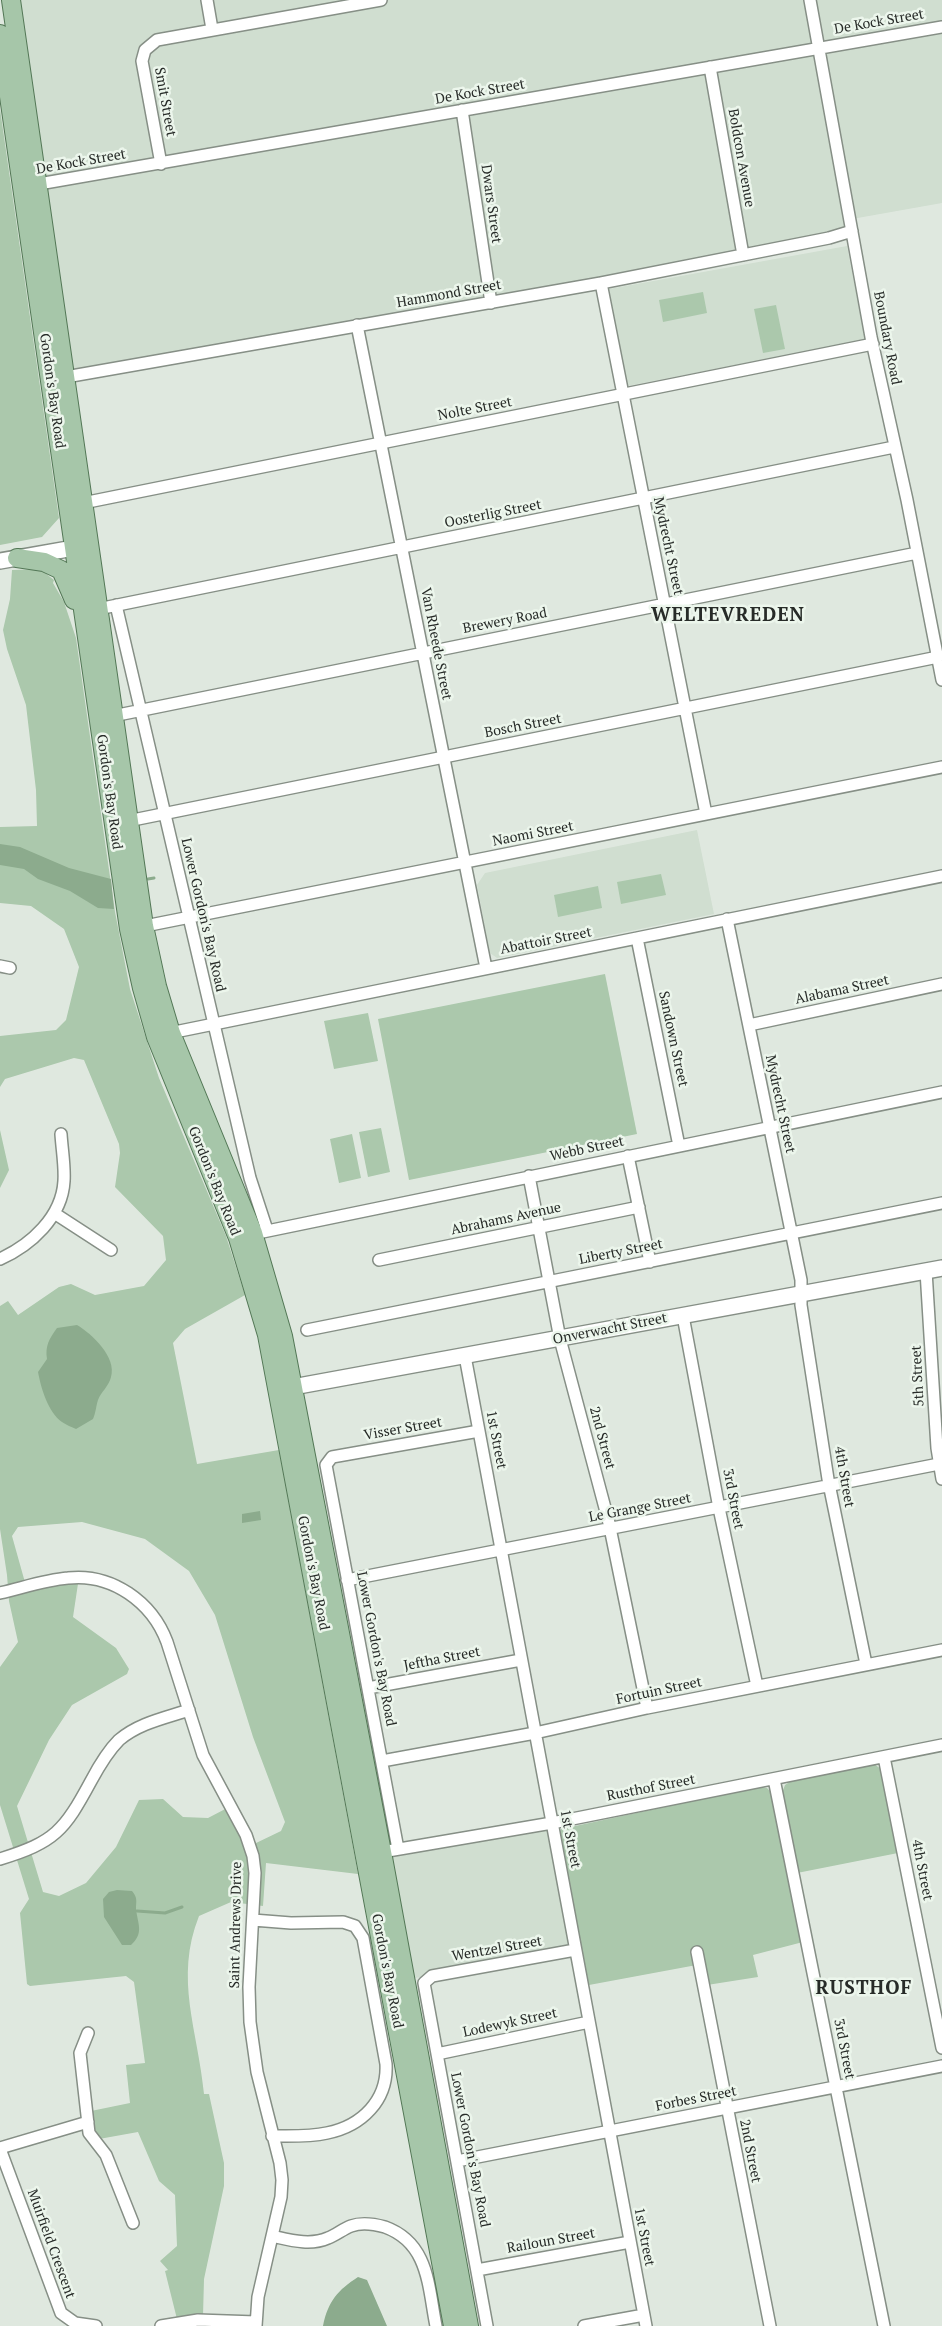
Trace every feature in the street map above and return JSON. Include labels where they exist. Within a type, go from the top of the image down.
[{"type":"main road","name":"Gordon's Bay Road","points":[[11,0],[29,186]]},
{"type":"main road","name":"Gordon's Bay Road","points":[[0,34],[29,186],[81,541],[98,609],[106,717],[136,928],[142,988],[253,1234],[277,1313],[286,1389],[316,1548],[382,1852],[469,2326]]},
{"type":"main road","name":"Gordon's Bay Road","points":[[57,379],[83,503],[81,541],[85,623],[106,717]]},
{"type":"main road","points":[[17,558],[44,562],[61,570],[85,623]]},
{"type":"main road","name":"Gordon's Bay Road","points":[[253,1234],[260,1308],[286,1389]]},
{"type":"main road","name":"Gordon's Bay Road","points":[[382,1852],[453,2326]]},
{"type":"street","points":[[207,0],[212,29]]},
{"type":"street","name":"Smit Street","points":[[161,164],[143,67],[143,55],[148,46],[157,40],[212,29],[381,0]]},
{"type":"street","name":"Boundary Road","points":[[810,0],[873,344],[942,680]]},
{"type":"street","name":"De Kock Street","points":[[29,186],[942,27]]},
{"type":"street","name":"Boldcon Avenue","points":[[710,67],[743,255]]},
{"type":"street","name":"Dwars Street","points":[[462,110],[491,303]]},
{"type":"street","name":"Hammond Street","points":[[57,379],[357,325],[601,284],[829,238],[852,231]]},
{"type":"street","name":"Mydrecht Street","points":[[601,284],[706,814]]},
{"type":"street","name":"Van Rheede Street","points":[[357,325],[486,968]]},
{"type":"street","name":"Nolte Street","points":[[83,503],[873,344]]},
{"type":"street","name":"Oosterlig Street","points":[[98,609],[894,447]]},
{"type":"street","points":[[0,552],[81,541]]},
{"type":"street","points":[[0,561],[81,541]]},
{"type":"street","name":"Brewery Road","points":[[106,717],[917,552]]},
{"type":"street","name":"Lower Gordon's Bay Road","points":[[116,605],[250,1178],[253,1234]]},
{"type":"street","name":"Bosch Street","points":[[121,822],[938,657]]},
{"type":"street","name":"Naomi Street","points":[[136,928],[942,767]]},
{"type":"street","name":"Abattoir Street","points":[[164,1035],[213,1023],[942,876]]},
{"type":"street","name":"Mydrecht Street","points":[[727,919],[792,1233],[801,1280],[801,1294]]},
{"type":"street","name":"Sandown Street","points":[[637,938],[679,1146]]},
{"type":"street","name":"Alabama Street","points":[[749,1025],[942,984]]},
{"type":"street","name":"Webb Street","points":[[253,1234],[942,1092]]},
{"type":"street","points":[[0,1259],[33,1238],[54,1213],[62,1195],[64,1180],[61,1134]]},
{"type":"street","points":[[628,1156],[650,1262]]},
{"type":"street","name":"2nd Street","points":[[529,1176],[560,1339],[610,1530],[646,1708]]},
{"type":"street","name":"Liberty Street","points":[[306,1330],[942,1203]]},
{"type":"street","name":"Abrahams Avenue","points":[[379,1260],[639,1208]]},
{"type":"street","points":[[54,1213],[111,1250]]},
{"type":"street","name":"Onverwacht Street","points":[[286,1389],[942,1268]]},
{"type":"street","name":"5th Street","points":[[926,1271],[939,1464],[942,1478]]},
{"type":"street","name":"4th Street","points":[[801,1294],[800,1305],[830,1486],[866,1664]]},
{"type":"street","name":"3rd Street","points":[[683,1316],[719,1508],[757,1686]]},
{"type":"street","name":"1st Street","points":[[465,1356],[645,2320]]},
{"type":"street","name":"Visser Street","points":[[332,1457],[479,1431]]},
{"type":"street","name":"Lower Gordon's Bay Road","points":[[332,1457],[327,1461],[326,1468],[382,1761],[382,1852]]},
{"type":"street","name":"Le Grange Street","points":[[347,1580],[610,1530],[939,1464]]},
{"type":"street","name":"Saint Andrews Drive","points":[[0,1592],[79,1577],[106,1582],[132,1595],[152,1614],[161,1628],[203,1755],[250,1845],[255,1873],[249,1987],[251,2031],[257,2072],[280,2162],[282,2180],[281,2197],[258,2297],[256,2324]]},
{"type":"street","name":"Fortuin Street","points":[[382,1761],[535,1733],[646,1708],[942,1650]]},
{"type":"street","name":"Jeftha Street","points":[[368,1688],[521,1660]]},
{"type":"street","points":[[0,1860],[38,1846],[60,1830],[73,1814],[102,1761],[121,1739],[145,1724],[189,1710]]},
{"type":"street","name":"Rusthof Street","points":[[382,1852],[552,1823],[942,1745]]},
{"type":"street","name":"4th Street","points":[[884,1757],[942,2048]]},
{"type":"street","name":"3rd Street","points":[[774,1779],[884,2326]]},
{"type":"street","points":[[253,1920],[291,1923],[343,1922],[351,1924],[358,1930],[363,1938],[386,2064],[386,2081],[377,2102],[368,2113],[351,2124],[319,2135],[272,2136]]},
{"type":"street","name":"Wentzel Street","points":[[425,1980],[432,1976],[576,1950]]},
{"type":"street","name":"2nd Street","points":[[697,1952],[770,2326]]},
{"type":"street","name":"Lower Gordon's Bay Road","points":[[425,1980],[424,1987],[487,2326]]},
{"type":"street","name":"Lodewyk Street","points":[[437,2054],[589,2022]]},
{"type":"street","points":[[88,2033],[80,2053],[89,2133],[106,2155],[133,2223]]},
{"type":"street","name":"Forbes Street","points":[[457,2161],[942,2066]]},
{"type":"street","points":[[0,2149],[88,2122]]},
{"type":"street","name":"Muirfield Crescent","points":[[0,2149],[60,2310],[67,2322],[96,2326]]},
{"type":"street","points":[[272,2236],[296,2242],[314,2242],[330,2237],[351,2226],[364,2223],[392,2230],[406,2238],[417,2250],[423,2262],[436,2326]]},
{"type":"street","name":"Railoun Street","points":[[477,2270],[630,2242]]},
{"type":"street","points":[[161,2326],[198,2320],[256,2324]]},
{"type":"street","points":[[584,2326],[645,2320]]},
{"type":"shaded area","points":[[5,0],[942,0],[942,203],[852,219],[854,232],[58,378]]},
{"type":"shaded area","points":[[0,109],[59,518],[42,537],[0,545]]},
{"type":"shaded area","points":[[847,246],[865,340],[627,386],[609,289]]},
{"type":"shaded area","points":[[703,292],[707,313],[663,322],[659,300]]},
{"type":"shaded area","points":[[776,305],[785,349],[763,353],[754,309]]},
{"type":"shaded area","points":[[40,569],[54,580],[53,583],[64,602],[76,638],[115,912],[130,989],[159,1078],[226,1236],[245,1295],[185,1329],[173,1343],[197,1464],[279,1450],[358,1874],[266,1863],[263,1906],[231,1902],[199,1916],[188,1961],[190,2005],[204,2094],[209,2094],[224,2163],[224,2186],[204,2279],[203,2316],[177,2319],[165,2271],[168,2270],[160,2261],[177,2246],[175,2195],[159,2181],[138,2132],[99,2139],[93,2125],[91,2111],[130,2103],[126,2065],[145,2063],[134,1982],[126,1976],[30,1986],[27,1984],[20,1913],[29,1899],[0,1805],[0,1667],[18,1642],[9,1601],[0,1529],[0,1306],[8,1301],[18,1315],[59,1287],[71,1284],[95,1295],[144,1286],[166,1260],[163,1236],[115,1187],[120,1153],[119,1144],[84,1060],[74,1058],[5,1079],[0,1087],[0,1036],[56,1030],[66,1020],[79,967],[64,929],[31,906],[0,903],[0,827],[37,826],[36,790],[26,705],[7,649],[3,630],[10,599],[12,570]],"holes":[[[82,1522],[145,1539],[189,1571],[215,1615],[253,1737],[285,1822],[281,1831],[254,1844],[231,1806],[208,1818],[183,1817],[163,1799],[139,1800],[116,1847],[86,1883],[59,1896],[43,1892],[17,1806],[49,1740],[72,1705],[127,1674],[129,1669],[116,1648],[73,1617],[79,1577],[26,1586],[12,1536],[18,1527]]]},
{"type":"shaded area","points":[[697,830],[714,914],[497,958],[490,953],[477,885],[485,873]]},
{"type":"shaded area","points":[[0,844],[20,847],[69,868],[111,879],[114,909],[98,908],[70,891],[38,879],[24,869],[0,865]]},
{"type":"shaded area","points":[[661,874],[666,895],[621,904],[617,882]]},
{"type":"shaded area","points":[[598,886],[602,908],[558,917],[554,895]]},
{"type":"shaded area","points":[[605,974],[637,1134],[409,1180],[378,1019]]},
{"type":"shaded area","points":[[368,1013],[378,1061],[334,1069],[324,1021]]},
{"type":"shaded area","points":[[381,1128],[390,1172],[368,1177],[359,1132]]},
{"type":"shaded area","points":[[0,1130],[9,1170],[0,1188]]},
{"type":"shaded area","points":[[352,1134],[361,1178],[339,1183],[330,1139]]},
{"type":"shaded area","points":[[77,1325],[102,1347],[107,1354],[112,1369],[110,1380],[98,1400],[93,1419],[76,1429],[57,1418],[49,1406],[38,1372],[47,1359],[48,1343],[57,1328]]},
{"type":"shaded area","points":[[260,1511],[261,1520],[242,1523],[242,1514]]},
{"type":"shaded area","points":[[874,1764],[881,1769],[898,1853],[797,1873],[782,1793],[785,1785],[791,1781]]},
{"type":"shaded area","points":[[759,1787],[767,1788],[772,1793],[803,1942],[753,1955],[758,1977],[707,1985],[702,1964],[589,1985],[559,1834],[561,1829]]},
{"type":"shaded area","points":[[552,1822],[575,1950],[398,1981],[375,1854]]},
{"type":"shaded area","points":[[117,1890],[132,1891],[136,1898],[139,1933],[131,1945],[122,1945],[104,1917],[103,1899],[109,1892]]},
{"type":"shaded area","points":[[358,2277],[367,2280],[387,2326],[323,2326],[325,2317],[335,2297]]},
{"type":"waterway","points":[[148,879],[154,878]]},
{"type":"waterway","points":[[137,1911],[165,1913],[182,1907]]},
{"type":"district","name":"WELTEVREDEN","points":[[728,616]]},
{"type":"district","name":"RUSTHOF","points":[[864,1989]]}]
